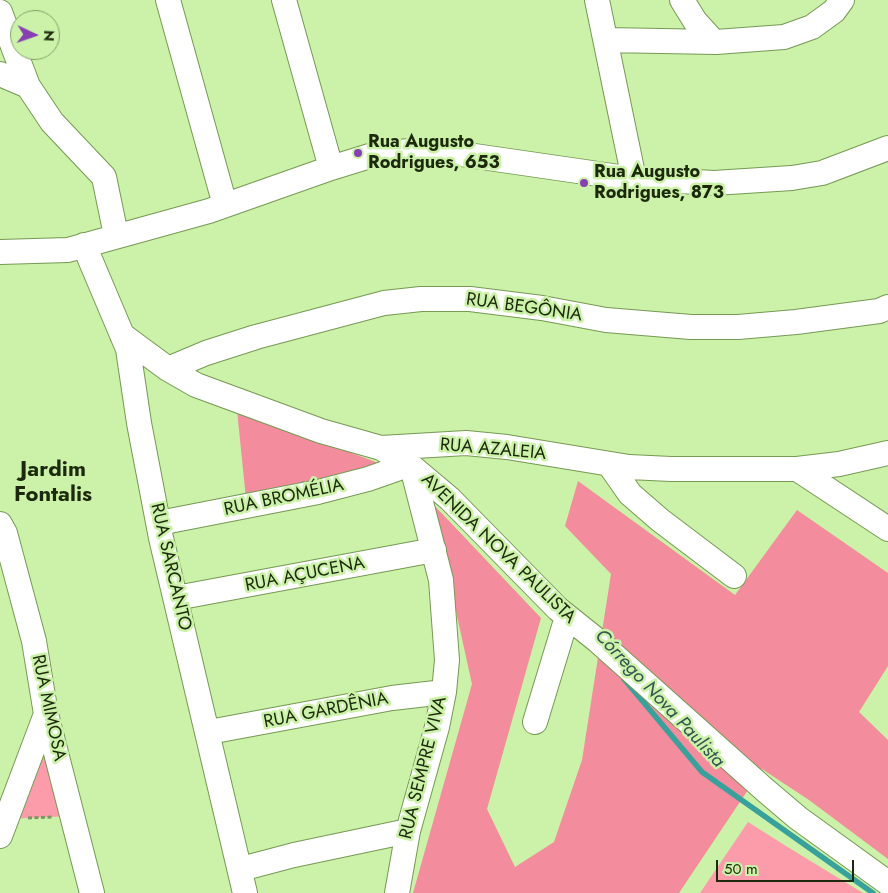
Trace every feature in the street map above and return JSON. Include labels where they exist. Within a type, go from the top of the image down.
[{"type":"street","points":[[168,0],[225,205]]},
{"type":"street","points":[[284,0],[331,168]]},
{"type":"street","points":[[596,0],[634,179]]},
{"type":"street","points":[[682,0],[695,21],[714,42]]},
{"type":"street","points":[[606,40],[714,42],[784,37],[812,27],[834,10],[842,0]]},
{"type":"street","points":[[0,12],[28,86],[52,122],[104,177],[116,235]]},
{"type":"street","points":[[0,74],[28,86]]},
{"type":"street","points":[[0,252],[48,252],[84,245],[225,205],[376,154],[409,151],[454,153],[634,179],[714,183],[792,178],[832,170],[888,148]]},
{"type":"street","name":"RUA SARCANTO","points":[[84,245],[128,349],[158,523],[209,732],[245,893]]},
{"type":"street","name":"RUA BEGÔNIA","points":[[168,369],[206,353],[256,337],[384,303],[470,299],[615,321],[691,327],[738,327],[796,322],[879,311],[888,307]]},
{"type":"street","name":"RUA AZALEIA","points":[[122,335],[168,369],[196,385],[321,431],[381,448],[466,443],[507,447],[609,464],[671,469],[796,469],[839,464],[888,453]]},
{"type":"street","name":"AVENIDA NOVA PAULISTA","points":[[381,448],[410,466],[470,519],[567,617],[598,641],[798,818],[888,883]]},
{"type":"street","points":[[609,464],[630,494],[660,520],[734,576]]},
{"type":"street","name":"RUA BROMÉLIA","points":[[158,523],[318,492],[410,466]]},
{"type":"street","name":"RUA SEMPRE VIVA","points":[[397,893],[408,831],[434,737],[444,692],[447,660],[441,580],[410,466]]},
{"type":"street","points":[[796,469],[888,529]]},
{"type":"street","name":"RUA MIMOSA","points":[[0,524],[5,533],[34,641],[46,714],[92,893]]},
{"type":"street","name":"RUA AÇUCENA","points":[[176,598],[434,550]]},
{"type":"street","points":[[535,722],[567,617]]},
{"type":"street","name":"RUA GARDÊNIA","points":[[209,732],[392,698],[444,692]]},
{"type":"street","points":[[3,827],[46,714]]},
{"type":"street","points":[[241,869],[294,855],[408,831]]},
{"type":"path","points":[[3,827],[72,816]]},
{"type":"shaded area","points":[[237,410],[389,467],[246,499]]},
{"type":"shaded area","points":[[578,481],[735,595],[797,510],[888,573],[888,666],[859,712],[888,740],[888,859],[809,800],[762,769],[679,893],[413,893],[472,684],[432,503],[541,618],[487,809],[515,867],[554,842],[582,760],[611,574],[565,526]]},
{"type":"shaded area","points":[[46,714],[72,816],[6,819]]},
{"type":"shaded area","points":[[748,822],[786,846],[863,893],[700,893]]},
{"type":"waterway","name":"Córrego Nova Paulista","points":[[624,679],[702,772],[873,893]]},
{"type":"place","name":"Rua Augusto Rodrigues, 653","points":[[358,153]]},
{"type":"place","name":"Rua Augusto Rodrigues, 873","points":[[584,183]]},
{"type":"district","name":"Jardim Fontalis","points":[[53,484]]}]
